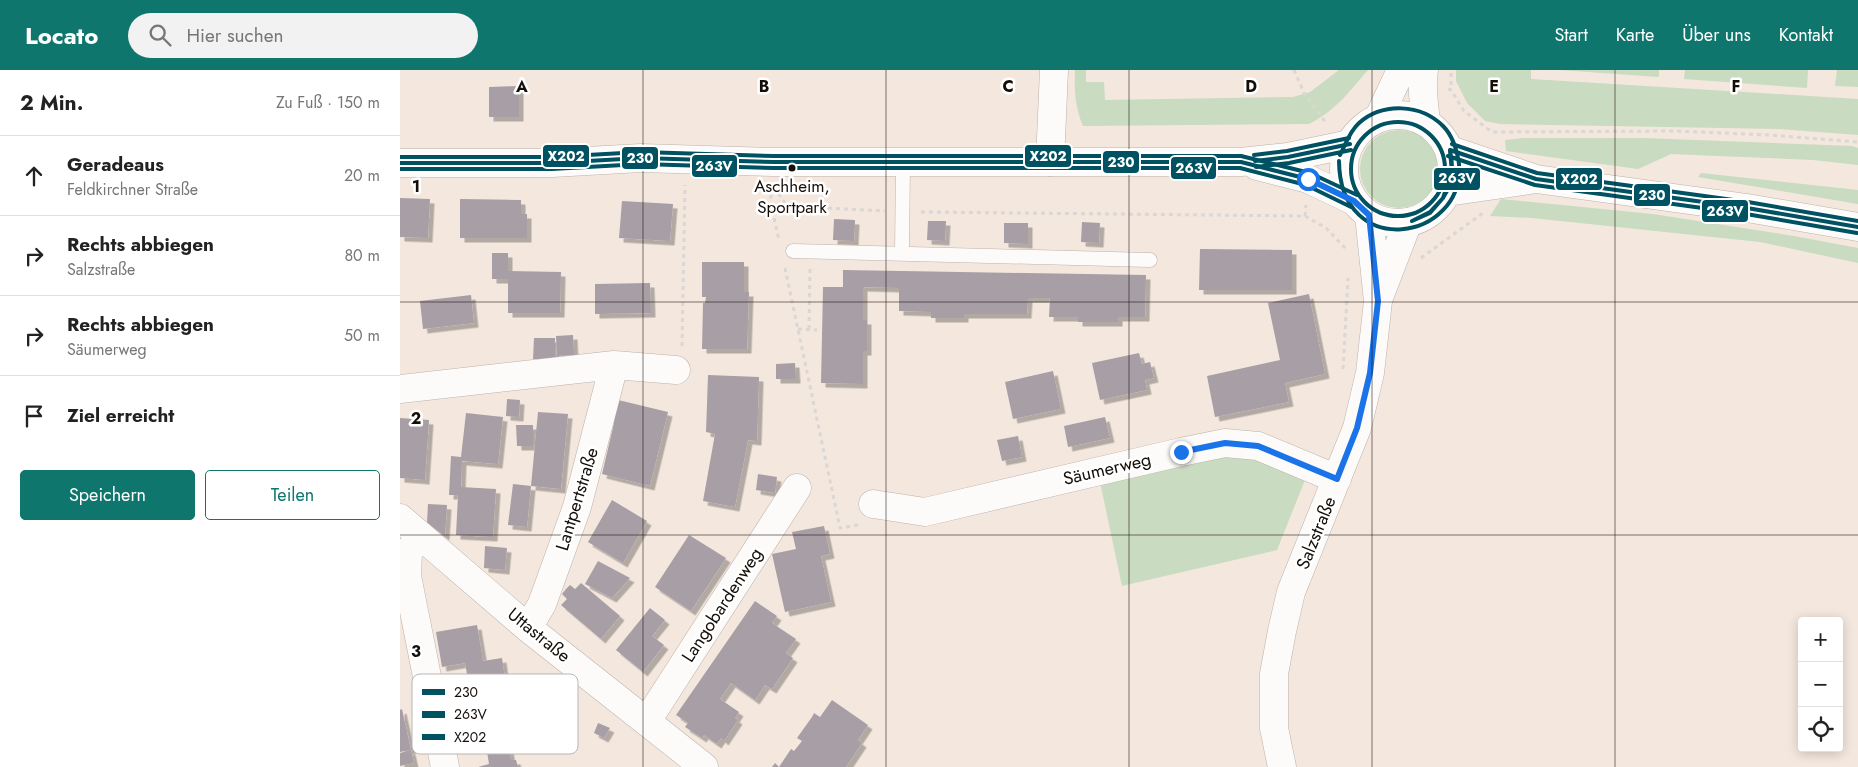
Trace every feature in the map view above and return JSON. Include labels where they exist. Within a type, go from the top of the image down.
[{"type":"street","points":[[1050,162],[1054,70]]},
{"type":"street","points":[[1380,117],[1416,73]]},
{"type":"street","points":[[1416,73],[1426,121]]},
{"type":"street","points":[[1240,162],[1308,179],[1362,208],[1381,221],[1394,223],[1408,222],[1421,219],[1432,212],[1440,204],[1450,186],[1453,168],[1450,150],[1441,134],[1426,121],[1412,115],[1395,114],[1380,117],[1367,124],[1357,133],[1350,144],[1345,158],[1344,173],[1347,188],[1362,208]]},
{"type":"street","points":[[400,162],[552,163],[641,158],[774,162],[1240,162],[1288,157],[1350,144]]},
{"type":"street","points":[[1450,150],[1490,175]]},
{"type":"street","points":[[1447,192],[1490,175],[1536,179],[1747,208],[1858,226]]},
{"type":"street","name":"Salzstraße","points":[[1362,208],[1378,301]]},
{"type":"street","name":"Salzstraße","points":[[1282,767],[1274,728],[1274,674],[1291,592],[1357,428],[1370,373],[1378,301],[1408,222]]},
{"type":"street","points":[[400,389],[614,365],[679,360]]},
{"type":"street","name":"Lantpertstraße","points":[[528,628],[542,604],[577,507],[614,365]]},
{"type":"street","name":"Säumerweg","points":[[873,504],[925,512],[1225,443],[1258,446],[1337,479]]},
{"type":"street","name":"Langobardenweg","points":[[648,721],[797,488]]},
{"type":"street","name":"Uttastraße","points":[[400,518],[528,628],[704,767]]},
{"type":"street","points":[[421,536],[408,552],[407,576],[426,674]]},
{"type":"street","points":[[442,754],[445,767]]},
{"type":"lane","points":[[902,162],[902,254]]},
{"type":"lane","points":[[786,248],[810,251],[1150,260]]},
{"type":"path","points":[[1294,70],[1304,93],[1326,124]]},
{"type":"path","points":[[1451,70],[1451,90],[1464,112],[1492,132],[1676,131],[1768,134],[1858,142]]},
{"type":"path","points":[[1416,73],[1451,90]]},
{"type":"path","points":[[1394,261],[1414,263],[1486,211],[1492,132]]},
{"type":"path","points":[[679,360],[684,185]]},
{"type":"path","points":[[786,248],[770,200],[773,186],[787,206],[902,212],[1305,216]]},
{"type":"path","points":[[809,329],[810,251]]},
{"type":"path","points":[[784,264],[840,528],[857,525],[873,504]]},
{"type":"path","points":[[798,328],[817,330]]},
{"type":"green space","points":[[1075,70],[1086,70],[1086,82],[1104,82],[1105,100],[1293,97],[1310,92],[1339,70],[1368,70],[1334,107],[1309,124],[1083,126],[1076,98]]},
{"type":"green space","points":[[1456,70],[1531,70],[1531,79],[1858,99],[1858,135],[1779,129],[1500,124],[1485,121],[1467,103],[1456,81]]},
{"type":"green space","points":[[1560,70],[1659,70],[1659,77]]},
{"type":"green space","points":[[1685,70],[1808,70],[1807,88],[1684,79]]},
{"type":"green space","points":[[1837,70],[1858,70],[1858,87],[1835,86]]},
{"type":"green space","points":[[1399,130],[1414,133],[1427,141],[1435,154],[1438,169],[1435,184],[1427,197],[1414,205],[1399,208],[1384,205],[1371,197],[1363,184],[1360,169],[1363,154],[1371,141],[1384,133]]},
{"type":"green space","points":[[1524,138],[1644,138],[1852,146],[1858,148],[1858,165],[1813,160],[1671,154],[1638,169],[1506,151],[1505,140]]},
{"type":"green space","points":[[1701,173],[1858,190],[1858,204],[1698,177]]},
{"type":"green space","points":[[1501,199],[1653,214],[1794,236],[1858,248],[1858,263],[1760,242],[1532,218],[1490,216]]},
{"type":"green space","points":[[1223,456],[1248,457],[1305,480],[1277,550],[1122,586],[1100,482]]},
{"type":"building","points":[[519,86],[519,117],[489,117],[489,87]]},
{"type":"building","points":[[400,198],[430,199],[428,238],[400,237]]},
{"type":"building","points":[[460,199],[521,200],[521,214],[527,214],[527,238],[460,238]]},
{"type":"building","points":[[622,201],[673,204],[670,241],[619,238]]},
{"type":"building","points":[[834,219],[855,220],[854,241],[833,240]]},
{"type":"building","points":[[928,221],[946,221],[945,241],[927,240]]},
{"type":"building","points":[[1082,222],[1100,223],[1099,243],[1081,242]]},
{"type":"building","points":[[1004,223],[1028,223],[1028,244],[1004,243]]},
{"type":"building","points":[[1200,249],[1292,250],[1292,290],[1199,290]]},
{"type":"building","points":[[492,253],[508,253],[508,271],[561,272],[560,313],[508,313],[508,279],[492,279]]},
{"type":"building","points":[[702,262],[744,262],[744,292],[749,292],[747,349],[702,349],[703,303],[705,303],[706,297],[702,297]]},
{"type":"building","points":[[843,270],[1146,275],[1145,317],[1118,317],[1118,322],[1078,322],[1078,317],[1049,317],[1050,298],[1028,298],[1027,314],[964,314],[964,318],[931,318],[931,312],[899,311],[899,288],[863,287],[863,320],[867,320],[867,351],[863,351],[863,384],[821,383],[823,287],[843,287]]},
{"type":"building","points":[[650,283],[651,313],[595,314],[595,284]]},
{"type":"building","points":[[1309,294],[1325,374],[1285,383],[1289,402],[1215,417],[1207,376],[1280,360],[1268,303]]},
{"type":"building","points":[[471,295],[474,323],[423,329],[420,301]]},
{"type":"building","points":[[573,335],[574,355],[557,356],[556,336]]},
{"type":"building","points":[[534,338],[555,338],[555,359],[533,359]]},
{"type":"building","points":[[1139,353],[1142,364],[1150,362],[1154,378],[1145,380],[1147,390],[1100,400],[1092,363]]},
{"type":"building","points":[[795,363],[796,379],[776,379],[776,364]]},
{"type":"building","points":[[1053,371],[1061,409],[1013,419],[1005,382]]},
{"type":"building","points":[[708,375],[759,377],[757,441],[748,440],[735,507],[703,501],[715,434],[706,432]]},
{"type":"building","points":[[507,399],[520,400],[519,417],[506,416]]},
{"type":"building","points":[[614,399],[668,412],[650,486],[602,474],[614,423],[609,422]]},
{"type":"building","points":[[538,412],[568,414],[561,489],[531,486]]},
{"type":"building","points":[[466,413],[503,417],[498,464],[462,461],[461,487],[496,489],[493,537],[456,535],[458,495],[449,495],[451,456],[461,457]]},
{"type":"building","points":[[1105,417],[1110,438],[1068,447],[1064,426]]},
{"type":"building","points":[[400,418],[429,420],[425,480],[400,478]]},
{"type":"building","points":[[516,425],[533,425],[533,446],[517,446]]},
{"type":"building","points":[[1018,436],[1022,457],[1002,461],[997,440]]},
{"type":"building","points":[[758,474],[777,477],[775,493],[756,490]]},
{"type":"building","points":[[513,484],[531,486],[527,527],[508,525]]},
{"type":"building","points":[[612,500],[647,521],[623,563],[588,542]]},
{"type":"building","points":[[428,504],[447,505],[445,536],[427,523]]},
{"type":"building","points":[[824,526],[830,554],[821,556],[831,602],[785,612],[772,554],[796,549],[792,532]]},
{"type":"building","points":[[689,535],[726,558],[691,611],[655,587]]},
{"type":"building","points":[[485,546],[507,548],[505,570],[484,568]]},
{"type":"building","points":[[598,561],[630,578],[612,598],[585,584]]},
{"type":"building","points":[[581,583],[620,616],[601,639],[561,605],[567,599],[562,594],[566,589],[570,585],[575,589]]},
{"type":"building","points":[[755,601],[777,616],[772,623],[796,639],[786,653],[793,658],[772,689],[765,685],[755,700],[731,683],[720,699],[739,712],[735,718],[738,720],[724,741],[721,738],[717,744],[704,735],[702,738],[685,727],[688,723],[676,715]]},
{"type":"building","points":[[650,608],[665,620],[652,636],[664,645],[643,672],[616,650]]},
{"type":"building","points":[[477,625],[483,661],[502,658],[504,674],[467,674],[465,663],[442,667],[436,632]]},
{"type":"building","points":[[832,700],[868,725],[858,740],[862,743],[846,767],[779,767],[791,749],[794,751],[802,741],[797,738],[814,713],[820,717]]},
{"type":"building","points":[[402,709],[411,750],[400,752],[400,710]]},
{"type":"building","points":[[598,723],[610,728],[604,738],[594,733]]},
{"type":"building","points":[[411,750],[414,763],[400,766],[400,753]]},
{"type":"building","points":[[487,754],[510,754],[511,760],[516,760],[518,767],[478,767],[489,764]]},
{"type":"transit line","name":"263V","points":[[1339,161],[1345,193],[1359,215],[1379,227],[1402,229],[1424,224],[1443,210],[1456,190],[1459,164],[1456,148],[1443,126],[1424,113],[1402,108],[1390,109],[1369,116],[1353,130],[1340,155]]},
{"type":"transit line","name":"X202","points":[[1398,122],[1416,125],[1431,136],[1442,151],[1445,169],[1442,187],[1431,202],[1416,213],[1398,216],[1380,213],[1365,202],[1354,187],[1351,169],[1354,151],[1365,136],[1380,125],[1398,122]]},
{"type":"transit line","name":"X202","points":[[1254,155],[1287,151],[1349,138]]},
{"type":"transit line","name":"230","points":[[1255,161],[1288,157],[1350,144]]},
{"type":"transit line","name":"X202","points":[[1452,144],[1537,173],[1748,202],[1858,221]]},
{"type":"transit line","name":"263V","points":[[1256,167],[1289,163],[1351,150]]},
{"type":"transit line","name":"230","points":[[1450,150],[1536,179],[1747,208],[1858,227]]},
{"type":"transit line","name":"230","points":[[1443,198],[1452,172],[1450,151]]},
{"type":"transit line","name":"230","points":[[1443,198],[1449,187],[1452,175],[1450,151]]},
{"type":"transit line","name":"X202","points":[[400,157],[552,157],[641,152],[774,156],[1241,156],[1310,173],[1357,195]]},
{"type":"transit line","name":"263V","points":[[1448,156],[1535,185],[1746,214],[1857,233]]},
{"type":"transit line","name":"230","points":[[400,163],[552,163],[641,158],[774,162],[1241,162],[1308,179],[1354,201]]},
{"type":"transit line","name":"263V","points":[[400,169],[552,169],[641,164],[774,168],[1240,168],[1306,185],[1351,207]]},
{"type":"transit line","name":"230","points":[[1412,221],[1430,212],[1443,198]]},
{"type":"transit line","name":"230","points":[[1412,221],[1430,213],[1443,198]]},
{"type":"place","name":"Aschheim, Sportpark","points":[[792,168]]},
{"type":"route","points":[[1181,452],[1225,443],[1258,446],[1337,479],[1357,428],[1370,373],[1378,301],[1369,215],[1354,201],[1308,179]]}]
